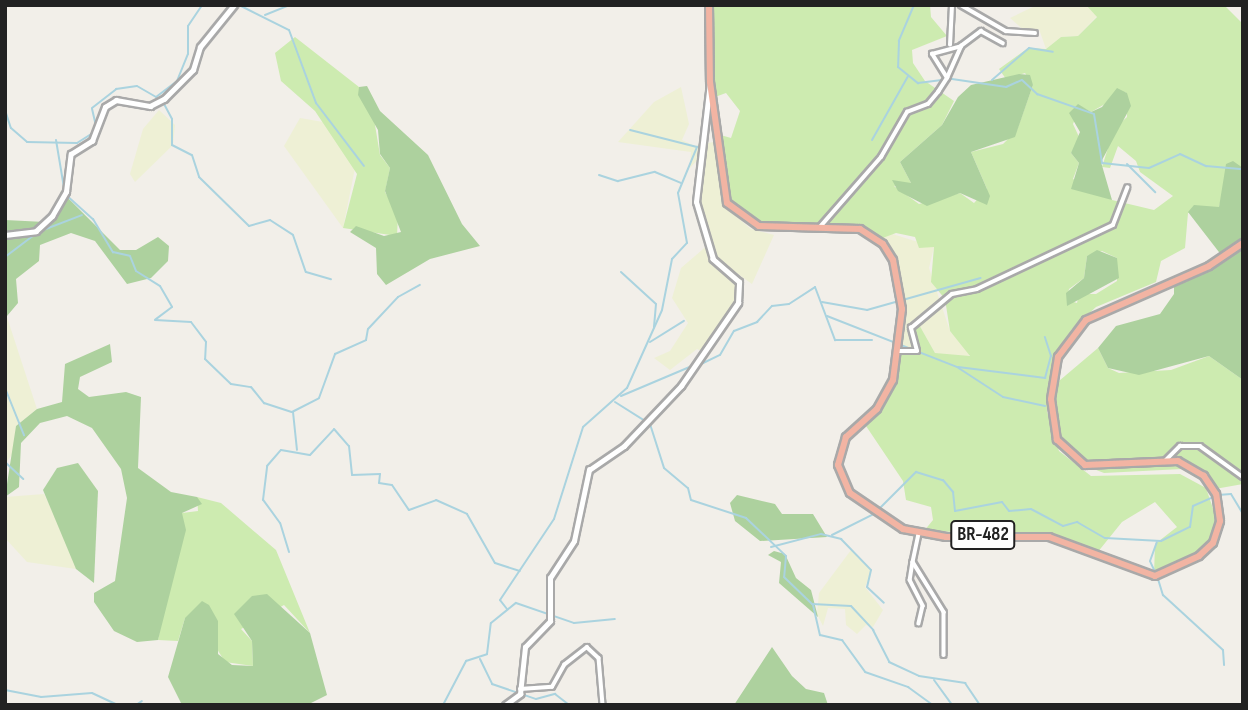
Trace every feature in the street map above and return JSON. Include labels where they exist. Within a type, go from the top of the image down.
[{"type":"highway","name":"BR-482","points":[[709,5],[710,82],[723,190],[730,207],[759,226],[860,229],[889,252],[902,309],[898,351],[887,394],[846,437],[838,465],[855,498],[919,534],[1049,537],[1148,575],[1166,576],[1209,547],[1220,521],[1216,494],[1204,476],[1166,460]]},
{"type":"highway","points":[[1166,460],[1102,469],[1069,455],[1051,425],[1058,357],[1076,330],[1101,310],[1209,266],[1243,243]]},
{"type":"street","points":[[5,234],[36,231],[66,192],[68,161],[99,131],[106,107],[116,100],[150,106],[164,99],[193,70],[200,47],[234,5]]},
{"type":"street","points":[[950,45],[952,5]]},
{"type":"street","points":[[961,5],[1006,31],[1035,33]]},
{"type":"street","points":[[820,226],[881,157],[907,112],[928,104],[947,78],[961,46],[981,31],[1003,43]]},
{"type":"street","points":[[947,78],[931,55],[950,45],[961,46]]},
{"type":"street","points":[[505,705],[520,689],[525,647],[550,621],[550,578],[573,541],[589,470],[624,446],[681,386],[738,303],[739,282],[713,259],[696,202],[710,82]]},
{"type":"street","points":[[898,351],[917,351],[911,328],[953,294],[977,289],[1113,225],[1127,188]]},
{"type":"street","points":[[1166,460],[1190,444],[1243,477]]},
{"type":"street","points":[[919,534],[910,580],[923,606],[919,624]]},
{"type":"street","points":[[914,562],[944,612],[944,655]]},
{"type":"street","points":[[520,689],[552,687],[564,665],[587,647],[599,658],[603,705]]},
{"type":"green space","points":[[713,5],[930,5],[931,17],[947,36],[912,50],[913,63],[925,81],[954,101],[942,125],[900,162],[911,183],[894,186],[919,204],[960,193],[974,203],[987,189],[971,152],[1003,144],[1017,130],[1033,85],[1025,73],[1006,79],[999,69],[1028,48],[1046,49],[1061,37],[1078,36],[1097,17],[1086,5],[1224,5],[1243,24],[1243,168],[1228,171],[1219,207],[1188,213],[1185,248],[1161,261],[1156,282],[1096,307],[1071,330],[1047,411],[1059,451],[1091,476],[1180,474],[1206,488],[1219,526],[1206,549],[1170,573],[1154,575],[1155,544],[1177,527],[1155,502],[1122,522],[1097,553],[1036,534],[924,531],[933,520],[931,507],[906,500],[903,481],[864,423],[888,398],[900,353],[916,350],[910,334],[917,321],[935,353],[970,356],[950,331],[945,299],[931,282],[934,247],[919,248],[915,237],[896,233],[880,239],[853,225],[769,228],[736,209],[724,185],[717,134],[731,138],[740,111],[726,93],[715,97]],"holes":[[[1126,92],[1127,117],[1114,129],[1102,167],[1110,168],[1118,146],[1136,161],[1140,172],[1173,196],[1154,210],[1112,200],[1073,179],[1079,163],[1071,153],[1080,139],[1073,124],[1080,106],[1091,112]],[[1102,251],[1117,258],[1117,281],[1096,294],[1079,294],[1077,303],[1067,300],[1069,289],[1084,278],[1087,256]]]},
{"type":"green space","points":[[1037,5],[1086,5],[1097,16],[1078,36],[1061,37],[1046,49],[1039,29],[1028,34],[1010,18]]},
{"type":"green space","points":[[295,37],[359,87],[373,113],[380,155],[390,168],[385,192],[398,215],[397,236],[343,228],[357,174],[315,111],[281,81],[275,53]]},
{"type":"green space","points":[[1019,74],[1030,75],[1033,85],[1015,137],[971,152],[990,196],[987,205],[960,193],[927,206],[898,191],[892,180],[911,183],[900,162],[942,125],[958,97],[971,85]]},
{"type":"green space","points":[[367,86],[380,111],[428,155],[462,224],[480,246],[430,259],[386,285],[377,274],[376,248],[350,232],[356,226],[384,236],[401,232],[385,191],[390,168],[380,154],[378,130],[358,95],[359,87]]},
{"type":"green space","points":[[681,87],[689,124],[682,140],[695,146],[713,142],[726,208],[751,229],[774,235],[752,284],[735,272],[742,291],[704,352],[697,349],[670,370],[654,358],[670,351],[688,323],[672,298],[681,268],[709,244],[698,200],[701,156],[690,168],[691,152],[618,142],[654,102]]},
{"type":"green space","points":[[1117,88],[1127,93],[1131,106],[1101,162],[1112,200],[1071,189],[1079,163],[1071,153],[1080,132],[1069,113],[1078,104],[1091,112],[1102,107]]},
{"type":"green space","points":[[159,110],[175,125],[173,145],[135,182],[130,174],[143,129]]},
{"type":"green space","points":[[300,118],[323,122],[355,168],[343,228],[284,146]]},
{"type":"green space","points":[[1233,161],[1243,168],[1243,238],[1222,256],[1188,212],[1194,205],[1219,207],[1226,164]]},
{"type":"green space","points":[[61,191],[120,250],[136,250],[158,237],[169,246],[168,261],[151,278],[127,284],[95,241],[71,233],[40,245],[39,261],[16,279],[18,303],[7,316],[5,220],[45,222],[55,215]]},
{"type":"green space","points":[[886,232],[934,247],[929,268],[950,331],[970,353],[967,359],[935,353],[917,321],[916,350],[900,353],[904,316],[895,264],[880,240]]},
{"type":"green space","points":[[1243,248],[1243,380],[1209,356],[1139,375],[1108,368],[1098,348],[1116,326],[1160,314],[1174,294],[1174,283]]},
{"type":"green space","points":[[1097,250],[1117,258],[1119,278],[1067,306],[1066,293],[1084,278],[1087,256]]},
{"type":"green space","points":[[5,311],[37,409],[16,426],[14,452],[5,464]]},
{"type":"green space","points":[[110,344],[112,362],[80,377],[78,389],[89,397],[126,392],[141,397],[138,468],[171,492],[197,497],[202,504],[182,513],[186,530],[158,640],[137,642],[114,631],[94,602],[94,593],[115,581],[127,498],[121,469],[92,428],[67,416],[40,423],[21,443],[19,487],[5,497],[16,426],[37,409],[62,402],[65,364]]},
{"type":"green space","points":[[1098,348],[1108,368],[1119,373],[1171,370],[1209,356],[1243,380],[1243,484],[1215,489],[1182,469],[1104,473],[1081,464],[1059,438],[1053,405],[1059,381]]},
{"type":"green space","points":[[78,463],[98,491],[94,583],[76,569],[43,490],[57,468]]},
{"type":"green space","points":[[44,494],[76,558],[76,569],[27,562],[5,538],[5,497]]},
{"type":"green space","points":[[737,495],[775,504],[782,514],[813,514],[827,537],[760,541],[735,521],[730,503]]},
{"type":"green space","points":[[197,497],[221,503],[276,550],[310,633],[284,605],[241,629],[252,641],[253,666],[225,662],[214,644],[217,631],[185,618],[178,641],[158,640],[182,513],[198,511]]},
{"type":"green space","points":[[851,550],[872,570],[865,587],[883,610],[873,627],[866,625],[857,634],[846,625],[845,609],[828,608],[823,626],[817,614],[819,593]]},
{"type":"green space","points":[[774,551],[785,554],[796,578],[811,590],[818,617],[779,583],[781,562],[768,555]]},
{"type":"green space","points":[[267,594],[310,633],[327,695],[307,705],[182,705],[168,677],[185,618],[202,601],[209,605],[218,621],[218,654],[232,665],[253,666],[252,641],[234,614],[252,596]]},
{"type":"green space","points":[[772,647],[792,676],[806,689],[824,693],[828,705],[734,705]]},
{"type":"waterway","points":[[96,126],[92,108],[116,89],[137,86],[156,97],[177,81],[188,54],[188,26],[202,5]]},
{"type":"waterway","points":[[239,5],[289,30],[316,103],[364,166]]},
{"type":"waterway","points":[[265,15],[290,5]]},
{"type":"waterway","points":[[914,5],[899,41],[898,67],[918,83],[952,79],[1006,87],[1022,80],[1037,94],[1094,114],[1102,163],[1149,168],[1180,154],[1206,166],[1243,169]]},
{"type":"waterway","points":[[992,80],[1029,48],[1053,52]]},
{"type":"waterway","points":[[872,140],[908,76]]},
{"type":"waterway","points":[[163,102],[172,119],[172,145],[192,155],[199,177],[249,226],[270,220],[293,235],[306,272],[331,279]]},
{"type":"waterway","points":[[5,110],[11,128],[27,142],[77,143],[93,133]]},
{"type":"waterway","points":[[507,609],[500,600],[554,519],[583,427],[627,388],[662,310],[672,259],[687,243],[678,193],[697,147],[630,130]]},
{"type":"waterway","points":[[56,140],[65,194],[93,219],[113,252],[130,256],[136,271],[160,286],[172,307],[155,320],[191,322],[206,342],[205,359],[231,384],[251,387],[264,403],[292,412],[319,398],[335,354],[366,340],[368,329],[398,297],[420,285]]},
{"type":"waterway","points":[[1127,164],[1155,192]]},
{"type":"waterway","points":[[599,175],[618,181],[655,172],[681,183]]},
{"type":"waterway","points":[[5,257],[38,232],[82,215]]},
{"type":"waterway","points":[[621,272],[656,304],[654,327]]},
{"type":"waterway","points":[[822,302],[867,310],[981,278]]},
{"type":"waterway","points":[[697,366],[720,355],[734,331],[757,322],[772,306],[789,304],[815,287],[835,340],[872,340]]},
{"type":"waterway","points":[[827,316],[957,367],[1003,397],[1045,406]]},
{"type":"waterway","points":[[650,342],[684,321]]},
{"type":"waterway","points":[[958,367],[1045,378],[1051,356],[1045,337]]},
{"type":"waterway","points":[[621,396],[692,366]]},
{"type":"waterway","points":[[5,388],[24,435]]},
{"type":"waterway","points":[[615,402],[650,424],[664,468],[688,488],[691,500],[746,518],[786,556],[784,577],[812,604],[851,606],[873,630],[889,662],[919,676],[965,683],[980,705]]},
{"type":"waterway","points":[[293,412],[297,450]]},
{"type":"waterway","points":[[289,552],[280,523],[263,500],[267,466],[281,450],[310,455],[334,429],[349,446],[352,475],[380,474],[379,483],[392,485],[409,510],[436,500],[467,514],[495,563],[520,571]]},
{"type":"waterway","points":[[5,462],[23,479]]},
{"type":"waterway","points":[[878,510],[916,472],[943,480],[953,492],[955,511],[1002,502],[1009,511],[1031,509],[1063,526],[1077,522],[1105,538],[1161,541],[1190,527],[1193,506],[1213,497]]},
{"type":"waterway","points":[[1218,495],[1231,494],[1243,514]]},
{"type":"waterway","points":[[832,535],[874,514]]},
{"type":"waterway","points":[[771,547],[821,534],[841,539],[871,570],[867,587],[884,603]]},
{"type":"waterway","points":[[1156,574],[1150,561],[1157,542]]},
{"type":"waterway","points":[[1158,579],[1163,595],[1223,650],[1224,665]]},
{"type":"waterway","points":[[443,705],[466,661],[487,654],[491,623],[516,603],[574,623],[615,619]]},
{"type":"waterway","points":[[813,605],[820,635],[842,640],[865,672],[908,687],[933,705]]},
{"type":"waterway","points":[[480,659],[492,684],[536,699],[555,694],[569,705]]},
{"type":"waterway","points":[[934,680],[952,705]]},
{"type":"waterway","points":[[5,690],[41,697],[92,693],[118,705]]},
{"type":"waterway","points":[[136,705],[142,701]]}]
